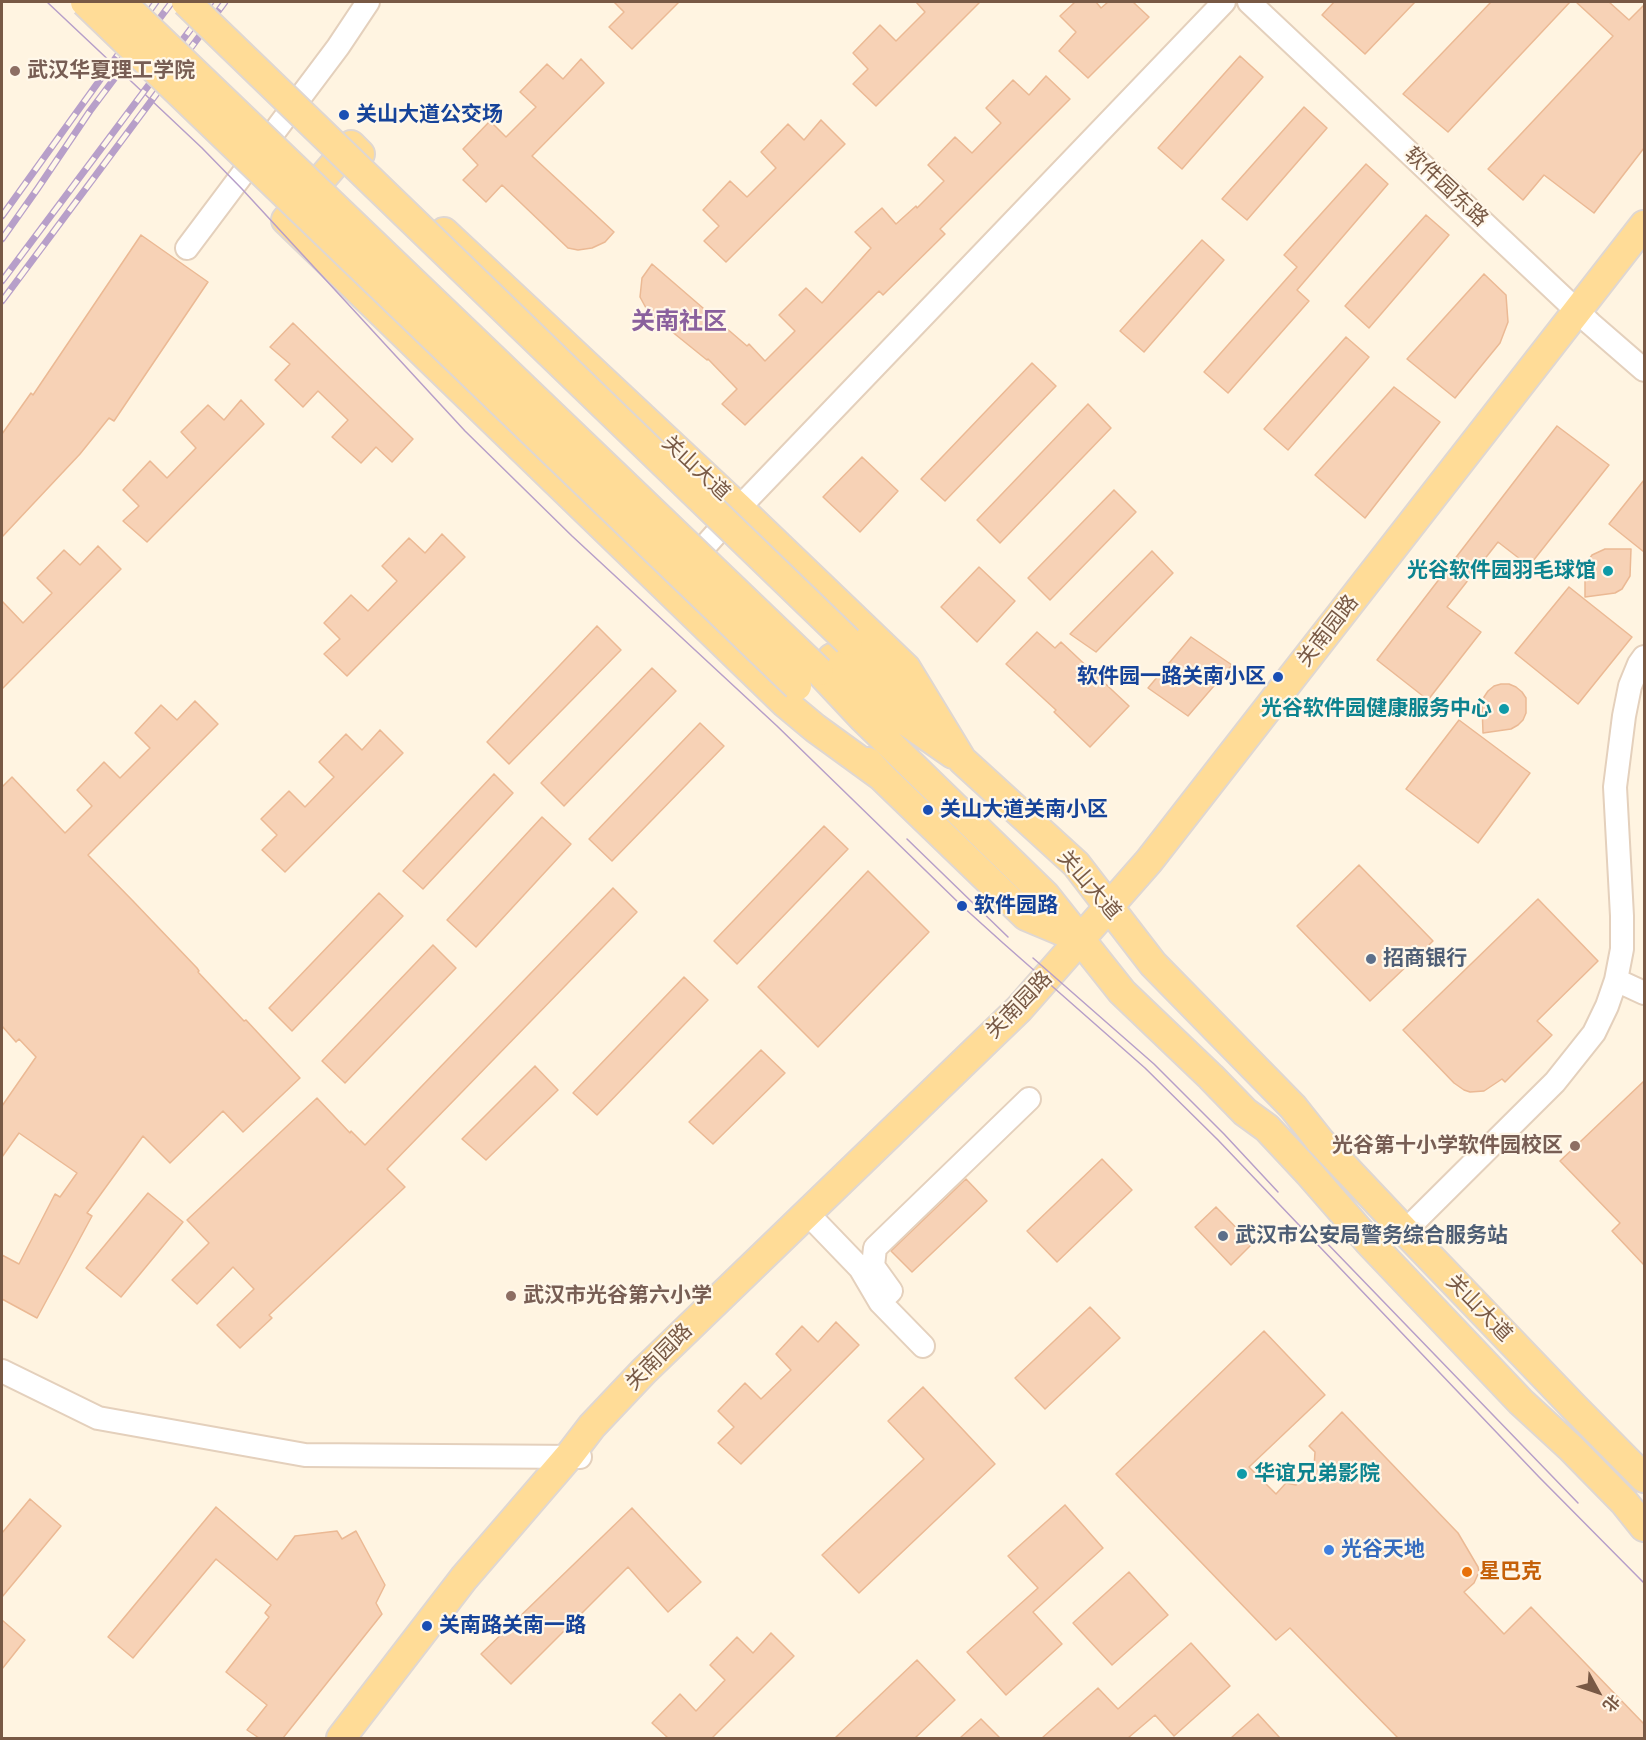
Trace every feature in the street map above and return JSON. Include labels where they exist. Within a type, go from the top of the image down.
[{"type":"main road","points":[[85,2],[824,664],[962,760]]},
{"type":"main road","points":[[121,2],[824,664]]},
{"type":"main road","points":[[149,2],[824,664]]},
{"type":"main road","points":[[186,2],[824,664],[827,715],[881,776],[1026,916],[1085,945]]},
{"type":"main road","points":[[351,145],[285,220],[785,703],[881,776]]},
{"type":"main road","name":"关山大道","points":[[351,145],[739,508],[906,669],[962,760],[1076,864],[1153,964],[1293,1107],[1320,1141],[1405,1231],[1644,1478]]},
{"type":"main road","name":"关南园路","points":[[1584,317],[1644,225]]},
{"type":"main road","name":"关南园路","points":[[354,1738],[472,1585],[576,1457],[592,1426],[644,1371],[812,1218],[1085,945],[1114,913],[1149,861],[1584,317],[1644,255]]},
{"type":"main road","name":"关山大道","points":[[824,664],[862,718],[1045,895],[1122,992],[1212,1077],[1245,1112],[1267,1128],[1368,1242],[1521,1402],[1571,1448],[1624,1502],[1644,1527]]},
{"type":"main road","name":"关南园路","points":[[342,1738],[464,1578],[576,1457]]},
{"type":"street","points":[[187,248],[338,47],[368,2]]},
{"type":"street","points":[[667,588],[739,508],[1224,2]]},
{"type":"street","name":"软件园东路","points":[[1249,2],[1584,317],[1644,370]]},
{"type":"street","points":[[300,97],[351,145]]},
{"type":"street","points":[[1405,1231],[1561,1074],[1594,1033],[1607,1006],[1616,980],[1622,949],[1615,787],[1630,686],[1644,657]]},
{"type":"street","points":[[1616,980],[1644,993]]},
{"type":"street","points":[[880,1302],[891,1292],[873,1266],[875,1248],[1029,1100]]},
{"type":"street","points":[[812,1218],[860,1268],[880,1302],[923,1346]]},
{"type":"street","points":[[2,1371],[98,1418],[305,1455],[576,1457]]},
{"type":"building","points":[[614,2],[679,2],[632,49],[609,27],[624,12]]},
{"type":"building","points":[[916,2],[980,2],[876,106],[853,84],[868,69],[853,53],[880,25],[896,41],[925,12]]},
{"type":"building","points":[[1075,2],[1096,2],[1101,8],[1108,2],[1133,2],[1149,17],[1088,78],[1059,51],[1076,32],[1060,16]]},
{"type":"building","points":[[1334,2],[1415,2],[1365,54],[1322,15]]},
{"type":"building","points":[[1491,2],[1570,2],[1448,132],[1403,94]]},
{"type":"building","points":[[1576,2],[1609,2],[1629,20],[1644,5],[1644,148],[1594,213],[1544,175],[1523,200],[1488,169],[1613,36]]},
{"type":"building","points":[[1240,56],[1263,77],[1182,169],[1158,148]]},
{"type":"building","points":[[581,59],[604,83],[532,156],[614,232],[605,242],[592,248],[578,250],[568,248],[502,185],[486,202],[463,180],[478,165],[463,149],[490,121],[506,137],[536,107],[520,92],[547,64],[563,79]]},
{"type":"building","points":[[1046,76],[1070,99],[940,229],[945,234],[883,295],[879,291],[745,425],[722,404],[737,389],[708,359],[655,318],[646,308],[640,297],[642,278],[652,264],[747,346],[749,344],[765,361],[795,331],[779,315],[806,288],[822,303],[871,248],[855,232],[882,208],[896,224],[916,206],[917,208],[944,181],[928,165],[955,137],[972,153],[1001,123],[986,108],[1013,80],[1029,95]]},
{"type":"building","points":[[1304,107],[1327,128],[1247,220],[1222,199]]},
{"type":"building","points":[[821,120],[845,144],[726,262],[704,241],[719,226],[703,210],[730,181],[747,197],[776,168],[761,152],[788,124],[804,140]]},
{"type":"building","points":[[1366,164],[1388,184],[1297,290],[1309,301],[1228,393],[1204,372],[1297,267],[1284,255]]},
{"type":"building","points":[[1426,215],[1449,235],[1369,328],[1345,306]]},
{"type":"building","points":[[141,235],[208,282],[114,421],[109,418],[80,454],[2,537],[2,434],[31,393],[33,395]]},
{"type":"building","points":[[1202,240],[1224,260],[1144,352],[1120,331]]},
{"type":"building","points":[[1484,274],[1506,295],[1508,322],[1500,343],[1455,398],[1407,359]]},
{"type":"building","points":[[293,323],[413,439],[392,462],[376,447],[361,463],[332,437],[348,420],[318,391],[303,407],[275,380],[290,364],[270,347]]},
{"type":"building","points":[[1346,337],[1369,357],[1288,450],[1264,429]]},
{"type":"building","points":[[1032,363],[1056,386],[945,501],[921,479]]},
{"type":"building","points":[[1394,387],[1440,422],[1365,518],[1315,475]]},
{"type":"building","points":[[241,400],[264,424],[147,542],[123,521],[139,506],[123,490],[150,461],[167,478],[196,448],[181,432],[208,405],[224,420]]},
{"type":"building","points":[[1088,404],[1111,428],[1000,543],[977,520]]},
{"type":"building","points":[[1557,426],[1609,465],[1529,566],[1498,542],[1447,607],[1481,632],[1428,700],[1377,660]]},
{"type":"building","points":[[862,457],[898,491],[860,532],[823,497]]},
{"type":"building","points":[[1644,480],[1644,552],[1609,524]]},
{"type":"building","points":[[1114,490],[1136,512],[1050,600],[1028,578]]},
{"type":"building","points":[[442,534],[465,557],[347,676],[324,654],[340,639],[324,623],[351,595],[368,611],[397,581],[382,566],[409,538],[425,553]]},
{"type":"building","points":[[98,546],[121,569],[2,689],[2,601],[23,623],[52,593],[37,578],[64,550],[80,565]]},
{"type":"building","name":"光谷软件园羽毛球馆","points":[[1605,549],[1631,549],[1630,576],[1622,589],[1615,593],[1585,597],[1585,568],[1592,555]]},
{"type":"building","points":[[1152,551],[1173,573],[1096,652],[1070,634]]},
{"type":"building","points":[[979,567],[1015,601],[977,642],[941,607]]},
{"type":"building","points":[[1569,587],[1632,637],[1578,704],[1515,653]]},
{"type":"building","points":[[597,626],[621,650],[509,764],[487,742]]},
{"type":"building","points":[[1037,632],[1055,648],[1061,642],[1129,706],[1090,747],[1054,712],[1056,710],[1006,664]]},
{"type":"building","points":[[1191,637],[1232,665],[1188,716],[1148,688]]},
{"type":"building","points":[[652,668],[676,691],[564,806],[541,783]]},
{"type":"building","name":"光谷软件园健康服务中心","points":[[1509,684],[1522,692],[1526,698],[1526,713],[1523,720],[1511,729],[1483,733],[1484,697],[1494,686]]},
{"type":"building","points":[[195,701],[218,724],[88,855],[300,1078],[243,1132],[223,1111],[170,1163],[143,1136],[87,1213],[92,1216],[37,1318],[2,1299],[2,1255],[19,1264],[55,1194],[60,1197],[77,1173],[19,1133],[2,1157],[2,1106],[36,1057],[19,1039],[16,1042],[2,1026],[2,787],[12,777],[65,833],[92,806],[77,790],[104,762],[120,778],[150,748],[135,733],[161,705],[177,720]]},
{"type":"building","points":[[1459,720],[1530,773],[1478,843],[1406,789]]},
{"type":"building","points":[[700,723],[724,746],[612,861],[589,839]]},
{"type":"building","points":[[380,730],[403,753],[285,872],[262,850],[277,835],[261,819],[289,791],[305,807],[334,777],[319,762],[346,734],[362,750]]},
{"type":"building","points":[[494,774],[513,793],[423,889],[403,871]]},
{"type":"building","points":[[542,817],[571,844],[476,947],[447,920]]},
{"type":"building","points":[[824,826],[848,849],[737,964],[714,941]]},
{"type":"building","points":[[1359,865],[1433,941],[1370,1001],[1297,926]]},
{"type":"building","points":[[868,871],[929,932],[818,1047],[758,987]]},
{"type":"building","points":[[613,888],[637,912],[387,1169],[405,1187],[269,1315],[272,1318],[240,1348],[217,1325],[254,1289],[233,1267],[197,1304],[172,1280],[209,1243],[187,1220],[317,1098],[350,1133],[351,1131],[365,1145]]},
{"type":"building","points":[[379,893],[403,916],[292,1031],[269,1008]]},
{"type":"building","points":[[1538,899],[1598,961],[1537,1021],[1552,1035],[1505,1082],[1502,1079],[1484,1091],[1464,1090],[1454,1083],[1403,1030]]},
{"type":"building","points":[[433,945],[456,968],[345,1083],[322,1061]]},
{"type":"building","points":[[684,977],[708,1000],[597,1115],[573,1093]]},
{"type":"building","points":[[761,1050],[785,1073],[713,1144],[689,1122]]},
{"type":"building","points":[[535,1066],[558,1090],[486,1160],[462,1139]]},
{"type":"building","points":[[1644,1081],[1644,1265],[1612,1231],[1620,1223],[1560,1161]]},
{"type":"building","points":[[1102,1159],[1132,1190],[1057,1262],[1027,1231]]},
{"type":"building","points":[[966,1179],[987,1201],[912,1272],[891,1251]]},
{"type":"building","points":[[148,1193],[183,1222],[121,1297],[86,1268]]},
{"type":"building","name":"武汉市公安局警务综合服务站","points":[[1216,1207],[1252,1244],[1231,1265],[1195,1227]]},
{"type":"building","points":[[1090,1307],[1120,1338],[1045,1409],[1015,1378]]},
{"type":"building","points":[[836,1322],[859,1345],[741,1464],[718,1443],[734,1427],[718,1411],[745,1383],[761,1399],[791,1370],[776,1354],[802,1326],[818,1342]]},
{"type":"building","name":"光谷天地","points":[[1264,1331],[1325,1395],[1249,1467],[1276,1494],[1286,1483],[1296,1485],[1314,1467],[1315,1452],[1309,1446],[1342,1412],[1458,1533],[1479,1572],[1474,1583],[1464,1592],[1504,1634],[1531,1607],[1644,1724],[1644,1738],[1398,1738],[1290,1628],[1276,1640],[1116,1474]]},
{"type":"building","points":[[923,1387],[995,1464],[859,1593],[822,1555],[924,1459],[888,1421]]},
{"type":"building","points":[[30,1499],[61,1526],[2,1597],[2,1533]]},
{"type":"building","points":[[1065,1505],[1103,1548],[1033,1612],[1062,1644],[1006,1695],[967,1652],[1038,1588],[1008,1556]]},
{"type":"building","points":[[216,1507],[277,1560],[295,1536],[337,1531],[342,1539],[356,1531],[385,1585],[376,1603],[382,1614],[283,1738],[259,1738],[247,1730],[267,1705],[226,1672],[269,1617],[265,1613],[271,1605],[216,1559],[133,1658],[108,1637]]},
{"type":"building","points":[[632,1508],[701,1582],[668,1612],[628,1567],[511,1684],[481,1654]]},
{"type":"building","points":[[1129,1572],[1168,1615],[1112,1665],[1073,1623]]},
{"type":"building","points":[[2,1620],[25,1640],[2,1669]]},
{"type":"building","points":[[771,1633],[794,1656],[712,1738],[668,1738],[652,1723],[680,1694],[696,1711],[725,1680],[710,1665],[737,1637],[753,1653]]},
{"type":"building","points":[[1191,1643],[1230,1686],[1174,1736],[1155,1715],[1128,1738],[1042,1738],[1098,1688],[1118,1709]]},
{"type":"building","points":[[917,1660],[955,1700],[915,1738],[835,1738]]},
{"type":"building","points":[[1258,1714],[1280,1738],[1231,1738]]},
{"type":"building","points":[[981,1719],[1000,1738],[960,1738]]},
{"type":"tram line","points":[[47,2],[202,148],[465,431],[572,536],[777,726],[962,906],[1145,1068],[1218,1140],[1539,1477],[1644,1583]]},
{"type":"tram line","points":[[907,839],[1008,937]]},
{"type":"tram line","points":[[1033,958],[1154,1064],[1278,1192]]},
{"type":"tram line","points":[[1322,1238],[1578,1503]]},
{"type":"railway","points":[[2,216],[156,2]]},
{"type":"railway","points":[[2,239],[90,111],[172,2]]},
{"type":"railway","points":[[2,281],[211,2]]},
{"type":"railway","points":[[2,301],[225,2]]},
{"type":"place","name":"武汉华夏理工学院","points":[[15,71]]},
{"type":"place","name":"关山大道公交场","points":[[344,115]]},
{"type":"place","name":"光谷软件园羽毛球馆","points":[[1608,571]]},
{"type":"place","name":"软件园一路关南小区","points":[[1278,677]]},
{"type":"place","name":"光谷软件园健康服务中心","points":[[1504,709]]},
{"type":"place","name":"关山大道关南小区","points":[[928,810]]},
{"type":"place","name":"软件园路","points":[[962,906]]},
{"type":"place","name":"招商银行","points":[[1371,959]]},
{"type":"place","name":"光谷第十小学软件园校区","points":[[1575,1146]]},
{"type":"place","name":"武汉市公安局警务综合服务站","points":[[1223,1236]]},
{"type":"place","name":"武汉市光谷第六小学","points":[[511,1296]]},
{"type":"place","name":"华谊兄弟影院","points":[[1242,1474]]},
{"type":"place","name":"光谷天地","points":[[1329,1550]]},
{"type":"place","name":"星巴克","points":[[1467,1572]]},
{"type":"place","name":"关南路关南一路","points":[[427,1626]]},
{"type":"district","name":"关南社区","points":[[679,322]]}]
